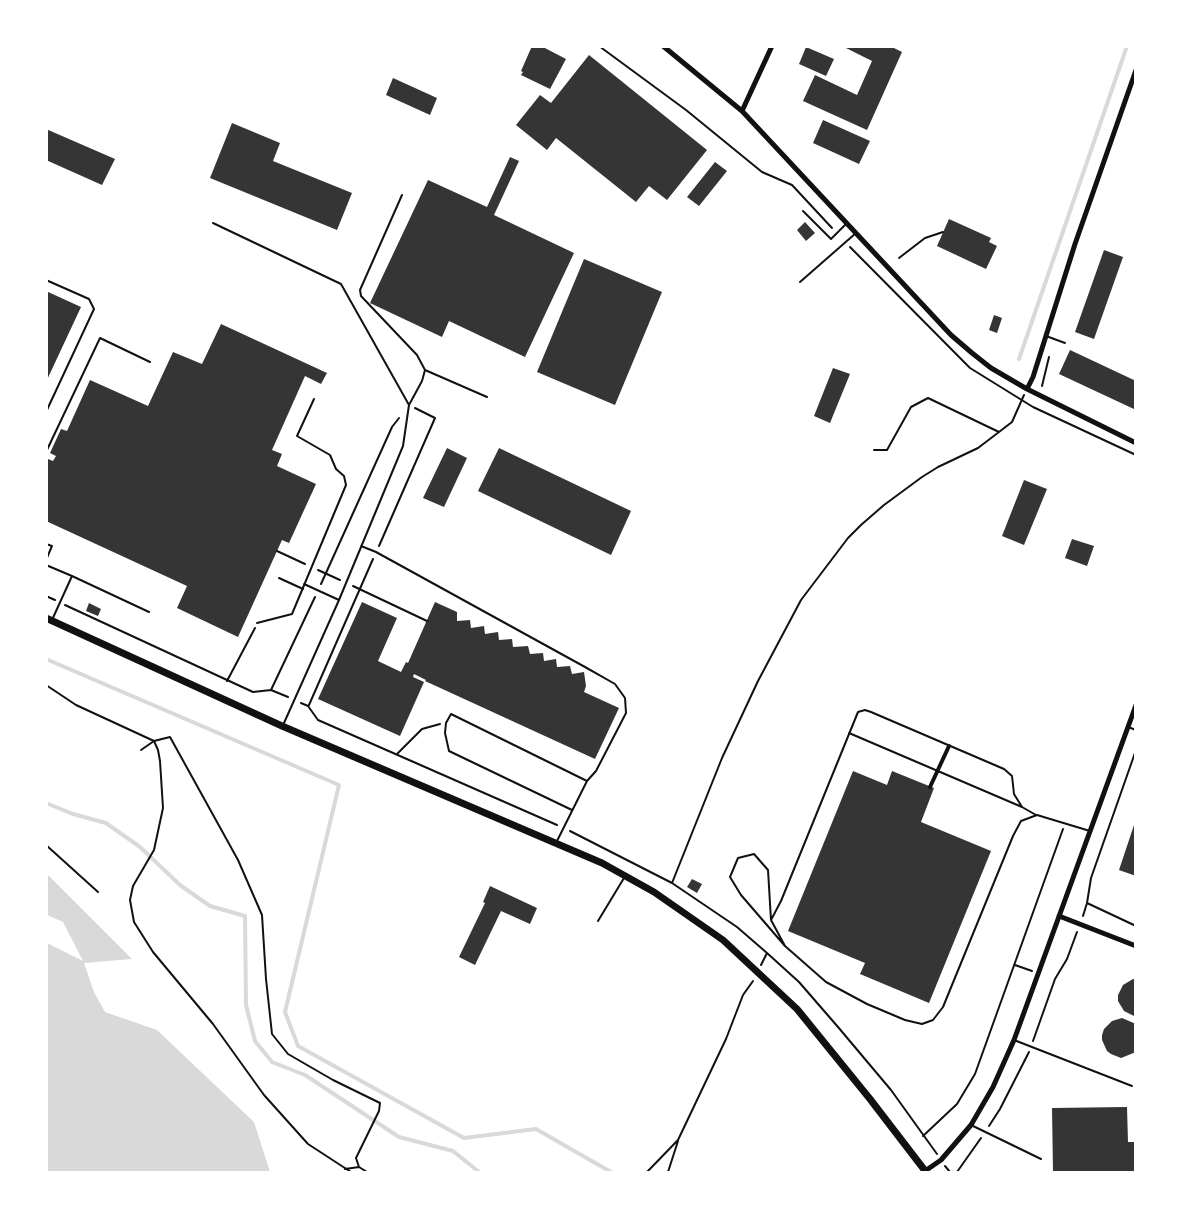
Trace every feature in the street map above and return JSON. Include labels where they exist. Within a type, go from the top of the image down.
[{"type":"street","points":[[663,46],[742,111],[951,335],[991,368],[1027,389],[1136,443]]},
{"type":"street","points":[[742,111],[772,46]]},
{"type":"street","points":[[1027,389],[1136,70]]},
{"type":"street","points":[[49,619],[282,726],[556,843],[626,876],[690,916],[723,940],[797,1009],[926,1172],[941,1160],[971,1125],[993,1087],[1014,1040],[1136,705]]},
{"type":"street","points":[[930,787],[949,746]]},
{"type":"street","points":[[1059,916],[1136,946]]},
{"type":"lane","points":[[402,195],[360,290],[361,296],[417,356],[425,370],[487,397]]},
{"type":"lane","points":[[803,211],[831,239],[847,223]]},
{"type":"lane","points":[[213,223],[341,284],[409,405]]},
{"type":"lane","points":[[800,282],[856,233]]},
{"type":"lane","points":[[46,280],[88,299],[94,309],[46,412]]},
{"type":"lane","points":[[1046,336],[1065,343]]},
{"type":"lane","points":[[46,452],[100,338],[150,362]]},
{"type":"lane","points":[[282,726],[339,600],[403,446],[409,405],[422,381],[425,370]]},
{"type":"lane","points":[[257,623],[292,614],[346,485],[344,476],[336,469],[330,455],[297,436],[314,399]]},
{"type":"lane","points":[[46,544],[52,546],[46,560]]},
{"type":"lane","points":[[361,546],[376,552],[615,684],[625,698],[626,713],[596,771],[587,781],[556,843]]},
{"type":"lane","points":[[46,565],[149,612]]},
{"type":"lane","points":[[49,619],[60,603],[72,576]]},
{"type":"lane","points":[[279,578],[303,589]]},
{"type":"lane","points":[[304,585],[339,600]]},
{"type":"lane","points":[[771,920],[781,901],[858,712],[865,710],[1004,769],[1012,776],[1014,794],[1022,807]]},
{"type":"lane","points":[[572,810],[449,751],[445,733],[446,723],[451,714],[587,781]]},
{"type":"lane","points":[[1128,727],[1136,730]]},
{"type":"lane","points":[[849,733],[1037,815],[1090,831]]},
{"type":"lane","points":[[785,946],[771,920],[768,870],[754,854],[738,858],[730,877],[741,895],[785,946],[826,982],[867,1004],[905,1020],[921,1024],[933,1020],[943,1007],[1013,836],[1022,821],[1037,815]]},
{"type":"lane","points":[[598,921],[626,876]]},
{"type":"lane","points":[[1014,1040],[1132,1086]]},
{"type":"lane","points":[[971,1125],[1041,1159]]},
{"type":"path","points":[[899,258],[925,238],[943,232]]},
{"type":"path","points":[[1043,382],[1053,339]]},
{"type":"path","points":[[874,450],[887,450],[911,407],[928,398],[999,432]]},
{"type":"path","points":[[672,884],[722,758],[759,681],[801,600],[848,538],[922,477],[978,448],[1012,422],[1022,401],[1136,455]]},
{"type":"path","points":[[46,596],[253,692],[271,690],[295,700],[308,706],[318,720],[579,834],[672,884],[737,927],[799,982],[891,1090],[950,1173]]},
{"type":"path","points":[[227,681],[257,623]]},
{"type":"path","points":[[46,685],[76,705],[154,741],[160,761],[163,808],[154,850],[133,886],[130,900],[131,913],[140,932],[213,1024],[264,1095],[308,1143],[351,1173]]},
{"type":"path","points":[[396,754],[422,729],[446,723]]},
{"type":"path","points":[[141,750],[154,741],[170,737],[238,860],[262,915],[272,1034],[288,1054],[380,1103],[379,1111],[356,1158],[359,1167],[367,1173]]},
{"type":"path","points":[[1080,924],[1087,903],[1091,878],[1136,750]]},
{"type":"path","points":[[923,1136],[957,1104],[975,1074],[1065,824]]},
{"type":"path","points":[[46,845],[98,892]]},
{"type":"path","points":[[1087,903],[1136,926]]},
{"type":"path","points":[[668,1173],[678,1140],[726,1039],[743,995],[759,972],[767,953]]},
{"type":"path","points":[[647,1173],[678,1140]]},
{"type":"path","points":[[345,1169],[359,1167]]},
{"type":"shaded area","points":[[47,874],[132,959],[84,963],[94,992],[105,1012],[157,1030],[254,1122],[270,1172],[47,1172],[47,943],[83,961],[63,922],[47,915]]},
{"type":"building","points":[[532,46],[541,46],[566,59],[550,89],[521,75]]},
{"type":"building","points":[[842,46],[890,46],[902,52],[867,130],[803,101],[815,75],[857,95],[872,61]]},
{"type":"building","points":[[806,47],[834,59],[826,76],[799,64]]},
{"type":"building","points":[[589,55],[707,150],[667,200],[649,186],[636,202],[556,138],[547,150],[516,125],[540,95],[551,103]]},
{"type":"building","points":[[393,78],[437,98],[430,115],[386,95]]},
{"type":"building","points":[[823,120],[870,141],[859,164],[813,143]]},
{"type":"building","points":[[232,123],[280,143],[273,161],[352,193],[337,230],[210,178]]},
{"type":"building","points":[[46,129],[115,159],[102,185],[46,160]]},
{"type":"building","points":[[510,157],[519,161],[494,215],[574,253],[525,357],[449,321],[442,337],[370,303],[428,180],[487,207]]},
{"type":"building","points":[[715,162],[727,171],[699,206],[687,197]]},
{"type":"building","points":[[949,219],[991,238],[989,242],[997,246],[986,269],[937,246]]},
{"type":"building","points":[[805,222],[815,233],[806,241],[797,230]]},
{"type":"building","points":[[1104,250],[1123,257],[1094,339],[1075,332]]},
{"type":"building","points":[[584,259],[662,292],[615,405],[537,372]]},
{"type":"building","points":[[46,291],[81,307],[46,382]]},
{"type":"building","points":[[994,315],[1002,318],[997,333],[989,330]]},
{"type":"building","points":[[221,324],[327,373],[321,384],[305,376],[272,450],[282,454],[277,466],[316,484],[289,543],[282,540],[238,637],[177,608],[187,586],[46,521],[46,462],[48,459],[53,461],[56,456],[50,453],[61,429],[67,431],[90,380],[148,406],[173,352],[202,364]]},
{"type":"building","points":[[1070,350],[1136,381],[1136,410],[1059,374]]},
{"type":"building","points":[[833,368],[850,374],[830,423],[814,416]]},
{"type":"building","points":[[447,448],[467,458],[444,507],[423,498]]},
{"type":"building","points":[[499,448],[631,511],[611,555],[478,491]]},
{"type":"building","points":[[1024,480],[1047,489],[1024,545],[1002,536]]},
{"type":"building","points":[[1072,539],[1094,546],[1087,566],[1065,558]]},
{"type":"building","points":[[362,602],[397,618],[378,661],[401,672],[406,662],[408,663],[435,602],[457,612],[457,621],[470,620],[471,628],[484,626],[485,634],[498,632],[499,640],[512,639],[513,647],[528,646],[530,654],[543,653],[544,661],[556,659],[557,667],[570,666],[572,674],[584,672],[586,686],[584,692],[619,708],[595,759],[414,674],[413,677],[424,682],[400,736],[318,699]]},
{"type":"building","points":[[89,603],[101,609],[98,616],[86,611]]},
{"type":"building","points":[[853,771],[887,785],[892,771],[934,788],[921,822],[991,851],[929,1003],[860,974],[865,963],[788,931]]},
{"type":"building","points":[[1136,822],[1136,876],[1119,870]]},
{"type":"building","points":[[692,879],[702,884],[697,893],[687,887]]},
{"type":"building","points":[[490,886],[537,908],[530,924],[501,911],[475,965],[459,957],[485,903],[483,902]]},
{"type":"building","points":[[1136,979],[1136,1017],[1124,1011],[1118,1001],[1123,985]]},
{"type":"building","points":[[1122,1018],[1136,1024],[1136,1052],[1121,1058],[1107,1051],[1102,1035],[1104,1029],[1112,1021]]},
{"type":"building","points":[[1127,1107],[1128,1142],[1136,1142],[1136,1172],[1053,1172],[1052,1108]]},
{"type":"waterway","points":[[1019,359],[1127,46]]},
{"type":"waterway","points":[[46,659],[339,785],[285,1012],[298,1046],[464,1138],[536,1129],[611,1172]]},
{"type":"waterway","points":[[46,803],[73,814],[106,823],[140,847],[180,885],[210,906],[245,916],[246,1005],[255,1041],[272,1062],[305,1075],[399,1137],[453,1151],[479,1172]]}]
